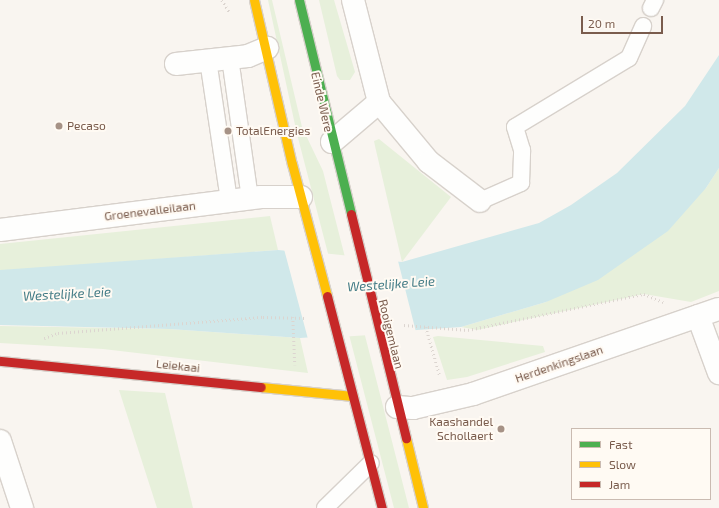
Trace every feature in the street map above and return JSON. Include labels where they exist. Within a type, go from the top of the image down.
[{"type":"main road","points":[[254,0],[268,48],[301,197],[382,508]]},
{"type":"main road","name":"Einde Were","points":[[299,0],[332,142]]},
{"type":"main road","name":"Rooigemlaan","points":[[332,142],[423,508]]},
{"type":"main road","name":"Leiekaai","points":[[0,361],[297,389],[353,396]]},
{"type":"street","points":[[353,0],[379,102],[429,162],[480,201]]},
{"type":"street","points":[[176,64],[248,56],[268,48]]},
{"type":"street","name":"Einde Were","points":[[332,142],[379,102]]},
{"type":"street","name":"Groenevalleilaan","points":[[0,230],[240,200],[301,197]]},
{"type":"street","name":"Herdenkingslaan","points":[[397,407],[413,408],[473,394],[719,309]]},
{"type":"street","points":[[698,316],[719,373]]},
{"type":"street","points":[[0,442],[22,508]]},
{"type":"lane","points":[[480,201],[521,183],[522,150],[515,128],[629,58],[643,26]]},
{"type":"lane","points":[[230,58],[240,200]]},
{"type":"lane","points":[[208,60],[240,200]]},
{"type":"lane","points":[[325,508],[371,463]]},
{"type":"path","points":[[440,380],[426,327],[468,330],[644,294]]},
{"type":"path","points":[[58,333],[263,317],[293,317],[297,389]]},
{"type":"green space","points":[[268,0],[272,0],[302,127],[323,171],[409,508],[394,508],[297,134]]},
{"type":"green space","points":[[319,0],[334,0],[355,72],[350,80],[340,80],[337,76]]},
{"type":"green space","points":[[379,139],[451,197],[402,262],[374,141]]},
{"type":"green space","points":[[719,168],[719,291],[691,302],[644,294],[477,330],[461,327],[546,302],[706,188]]},
{"type":"green space","points":[[270,216],[278,250],[0,271],[0,244]]},
{"type":"green space","points":[[0,326],[169,329],[300,338],[308,373],[103,349],[0,343]]},
{"type":"green space","points":[[438,336],[543,346],[545,352],[467,377],[447,380],[433,337]]},
{"type":"green space","points":[[119,390],[165,393],[193,508],[157,508]]},
{"type":"water","name":"Westelijke Leie","points":[[719,55],[719,168],[706,188],[668,231],[598,280],[546,302],[461,327],[300,338],[169,329],[0,325],[0,270],[278,250],[402,262],[539,223],[571,205],[617,173],[685,106]]},
{"type":"pier","points":[[284,249],[398,261],[416,332],[308,339]]},
{"type":"traffic: fast","points":[[299,0],[351,214]]},
{"type":"traffic: slow","points":[[254,0],[292,164],[327,296]]},
{"type":"traffic: slow","points":[[261,387],[353,396]]},
{"type":"traffic: slow","points":[[406,438],[423,508]]},
{"type":"traffic: jam","points":[[351,214],[406,438]]},
{"type":"traffic: jam","points":[[327,296],[382,508]]},
{"type":"traffic: jam","points":[[0,361],[261,387]]},
{"type":"place","name":"Pecaso","points":[[59,126]]},
{"type":"place","name":"TotalEnergies","points":[[228,131]]},
{"type":"place","name":"Kaashandel Schollaert","points":[[501,429]]}]
